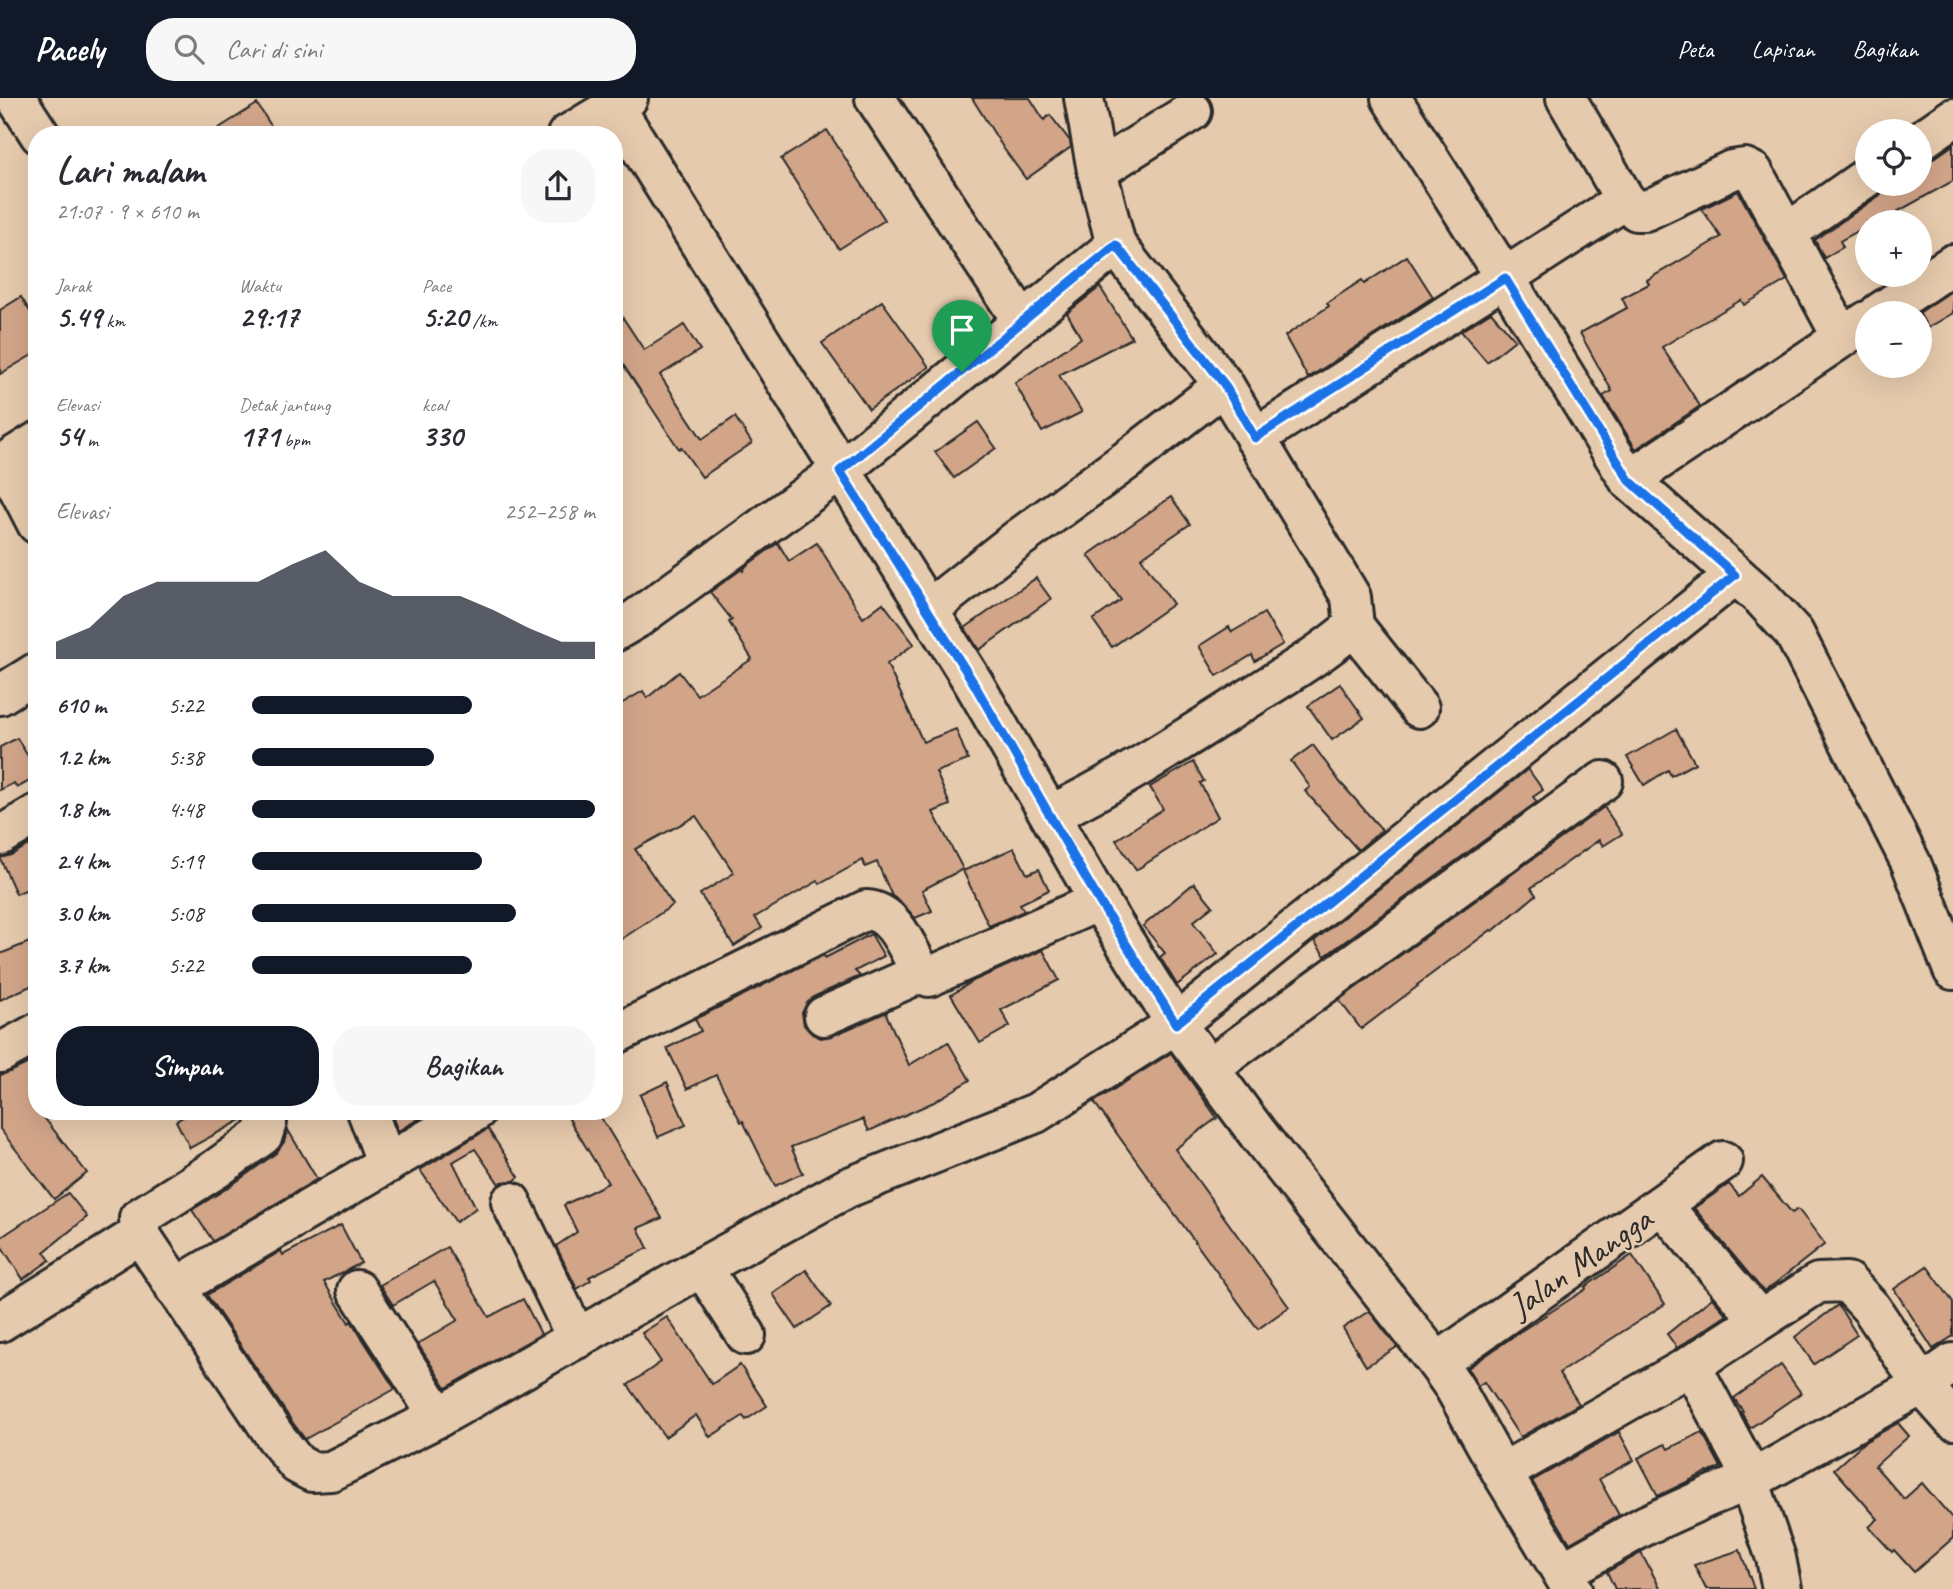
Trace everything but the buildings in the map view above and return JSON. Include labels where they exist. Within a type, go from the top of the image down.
[{"type":"street","points":[[16,98],[34,126]]},
{"type":"street","points":[[875,98],[1023,322]]},
{"type":"street","points":[[1084,98],[1097,172],[1116,245],[1224,384],[1351,597],[1354,626],[1419,708]]},
{"type":"street","points":[[1391,98],[1629,480],[1762,598],[1794,634],[1945,927],[1953,970]]},
{"type":"street","points":[[1566,98],[1625,200],[1637,211],[1645,211],[1732,170],[1745,167],[1753,172],[1787,233],[1855,329],[1629,480]]},
{"type":"street","points":[[582,126],[622,102],[840,471],[973,682],[1099,901],[1176,1024],[1275,1157],[1454,1387],[1567,1581],[1646,1525],[1749,1481],[1938,1374]]},
{"type":"street","points":[[1097,172],[1192,111]]},
{"type":"street","points":[[1932,133],[1953,118]]},
{"type":"street","points":[[1787,233],[1855,185]]},
{"type":"street","points":[[1255,438],[1625,200]]},
{"type":"street","points":[[623,627],[840,471],[1116,245]]},
{"type":"street","points":[[1896,301],[1953,264]]},
{"type":"street","points":[[928,610],[1224,384]]},
{"type":"street","points":[[23,452],[28,478]]},
{"type":"street","points":[[266,1120],[264,1135],[139,1218],[140,1234],[275,1436],[297,1464],[312,1472],[331,1471],[439,1417],[847,1188],[1036,1113],[1176,1024],[1735,575]]},
{"type":"street","points":[[1050,815],[1084,799],[1218,718],[1328,649],[1354,626]]},
{"type":"street","points":[[0,695],[28,678]]},
{"type":"street","points":[[1209,1068],[1603,781]]},
{"type":"street","points":[[0,836],[28,819]]},
{"type":"street","points":[[623,1031],[866,910],[876,910],[890,919],[921,973],[929,977],[1099,901]]},
{"type":"street","points":[[824,1016],[921,973]]},
{"type":"street","points":[[0,1053],[28,1038]]},
{"type":"street","points":[[370,1120],[387,1164]]},
{"type":"street","points":[[175,1288],[461,1120]]},
{"type":"street","name":"Jalan Mangga","points":[[1437,1363],[1723,1161]]},
{"type":"street","points":[[511,1202],[577,1339]]},
{"type":"street","points":[[1662,1205],[1760,1320]]},
{"type":"street","points":[[0,1322],[140,1234]]},
{"type":"street","points":[[702,1267],[746,1335]]},
{"type":"street","points":[[1502,1473],[1691,1365],[1818,1283],[1847,1282],[1938,1374],[1953,1420]]},
{"type":"street","points":[[357,1290],[439,1417]]},
{"type":"street","points":[[1691,1365],[1742,1460],[1776,1558],[1782,1589]]},
{"type":"route","points":[[1116,245],[1224,384],[1255,438],[1505,278],[1629,480],[1735,575],[1176,1024],[1099,901],[973,682],[840,471],[962,372],[1116,245]]}]
